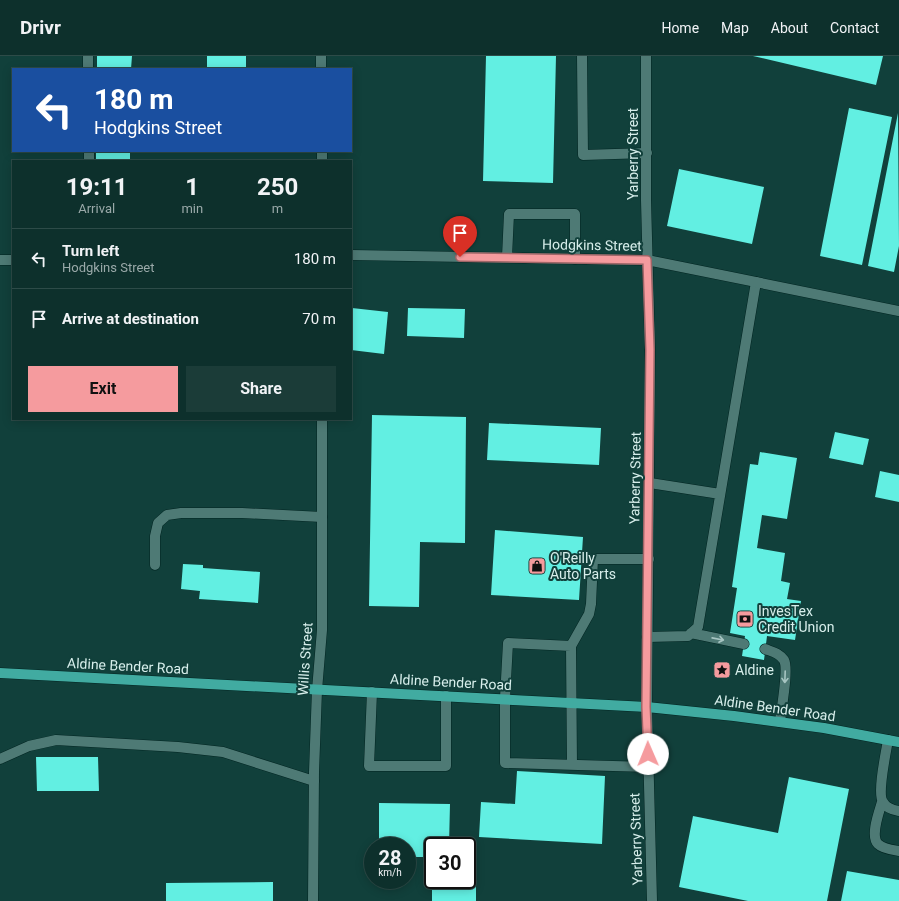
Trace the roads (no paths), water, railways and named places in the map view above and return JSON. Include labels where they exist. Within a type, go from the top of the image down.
[{"type":"main road","name":"Aldine Bender Road","points":[[0,673],[317,690],[505,698],[646,707],[734,716],[824,728],[899,742]]},
{"type":"street","points":[[88,56],[88,68]]},
{"type":"street","points":[[321,56],[321,68]]},
{"type":"street","points":[[582,56],[583,155],[647,153]]},
{"type":"street","name":"Yarberry Street","points":[[646,56],[647,260],[650,350],[650,483],[646,707],[652,901]]},
{"type":"street","points":[[507,258],[509,214],[575,214],[575,258]]},
{"type":"street","name":"Hodgkins Street","points":[[352,255],[647,260],[899,311]]},
{"type":"street","points":[[0,260],[12,260]]},
{"type":"street","points":[[647,637],[688,636],[698,627],[756,282]]},
{"type":"street","name":"Willis Street","points":[[313,901],[314,781],[317,690],[322,630],[322,420]]},
{"type":"street","points":[[650,483],[720,494]]},
{"type":"street","points":[[155,565],[154,536],[158,523],[167,515],[181,513],[242,513],[322,517]]},
{"type":"street","points":[[572,765],[570,646],[588,614],[591,604],[593,559],[649,559]]},
{"type":"street","points":[[691,633],[744,644]]},
{"type":"street","points":[[570,646],[508,643],[505,698],[505,763],[648,767]]},
{"type":"street","points":[[765,649],[778,654],[785,662],[786,679],[780,722]]},
{"type":"street","points":[[372,692],[369,766],[446,766],[446,696]]},
{"type":"street","points":[[0,759],[29,746],[56,740],[178,747],[224,752],[314,781]]},
{"type":"street","points":[[888,740],[880,791],[882,802],[875,827],[876,841],[883,847],[899,851]]},
{"type":"street","points":[[882,802],[887,807],[899,811]]},
{"type":"place","name":"O'Reilly Auto Parts","points":[[537,566]]},
{"type":"place","name":"InvesTex Credit Union","points":[[745,619]]},
{"type":"place","name":"Aldine","points":[[722,670]]}]
